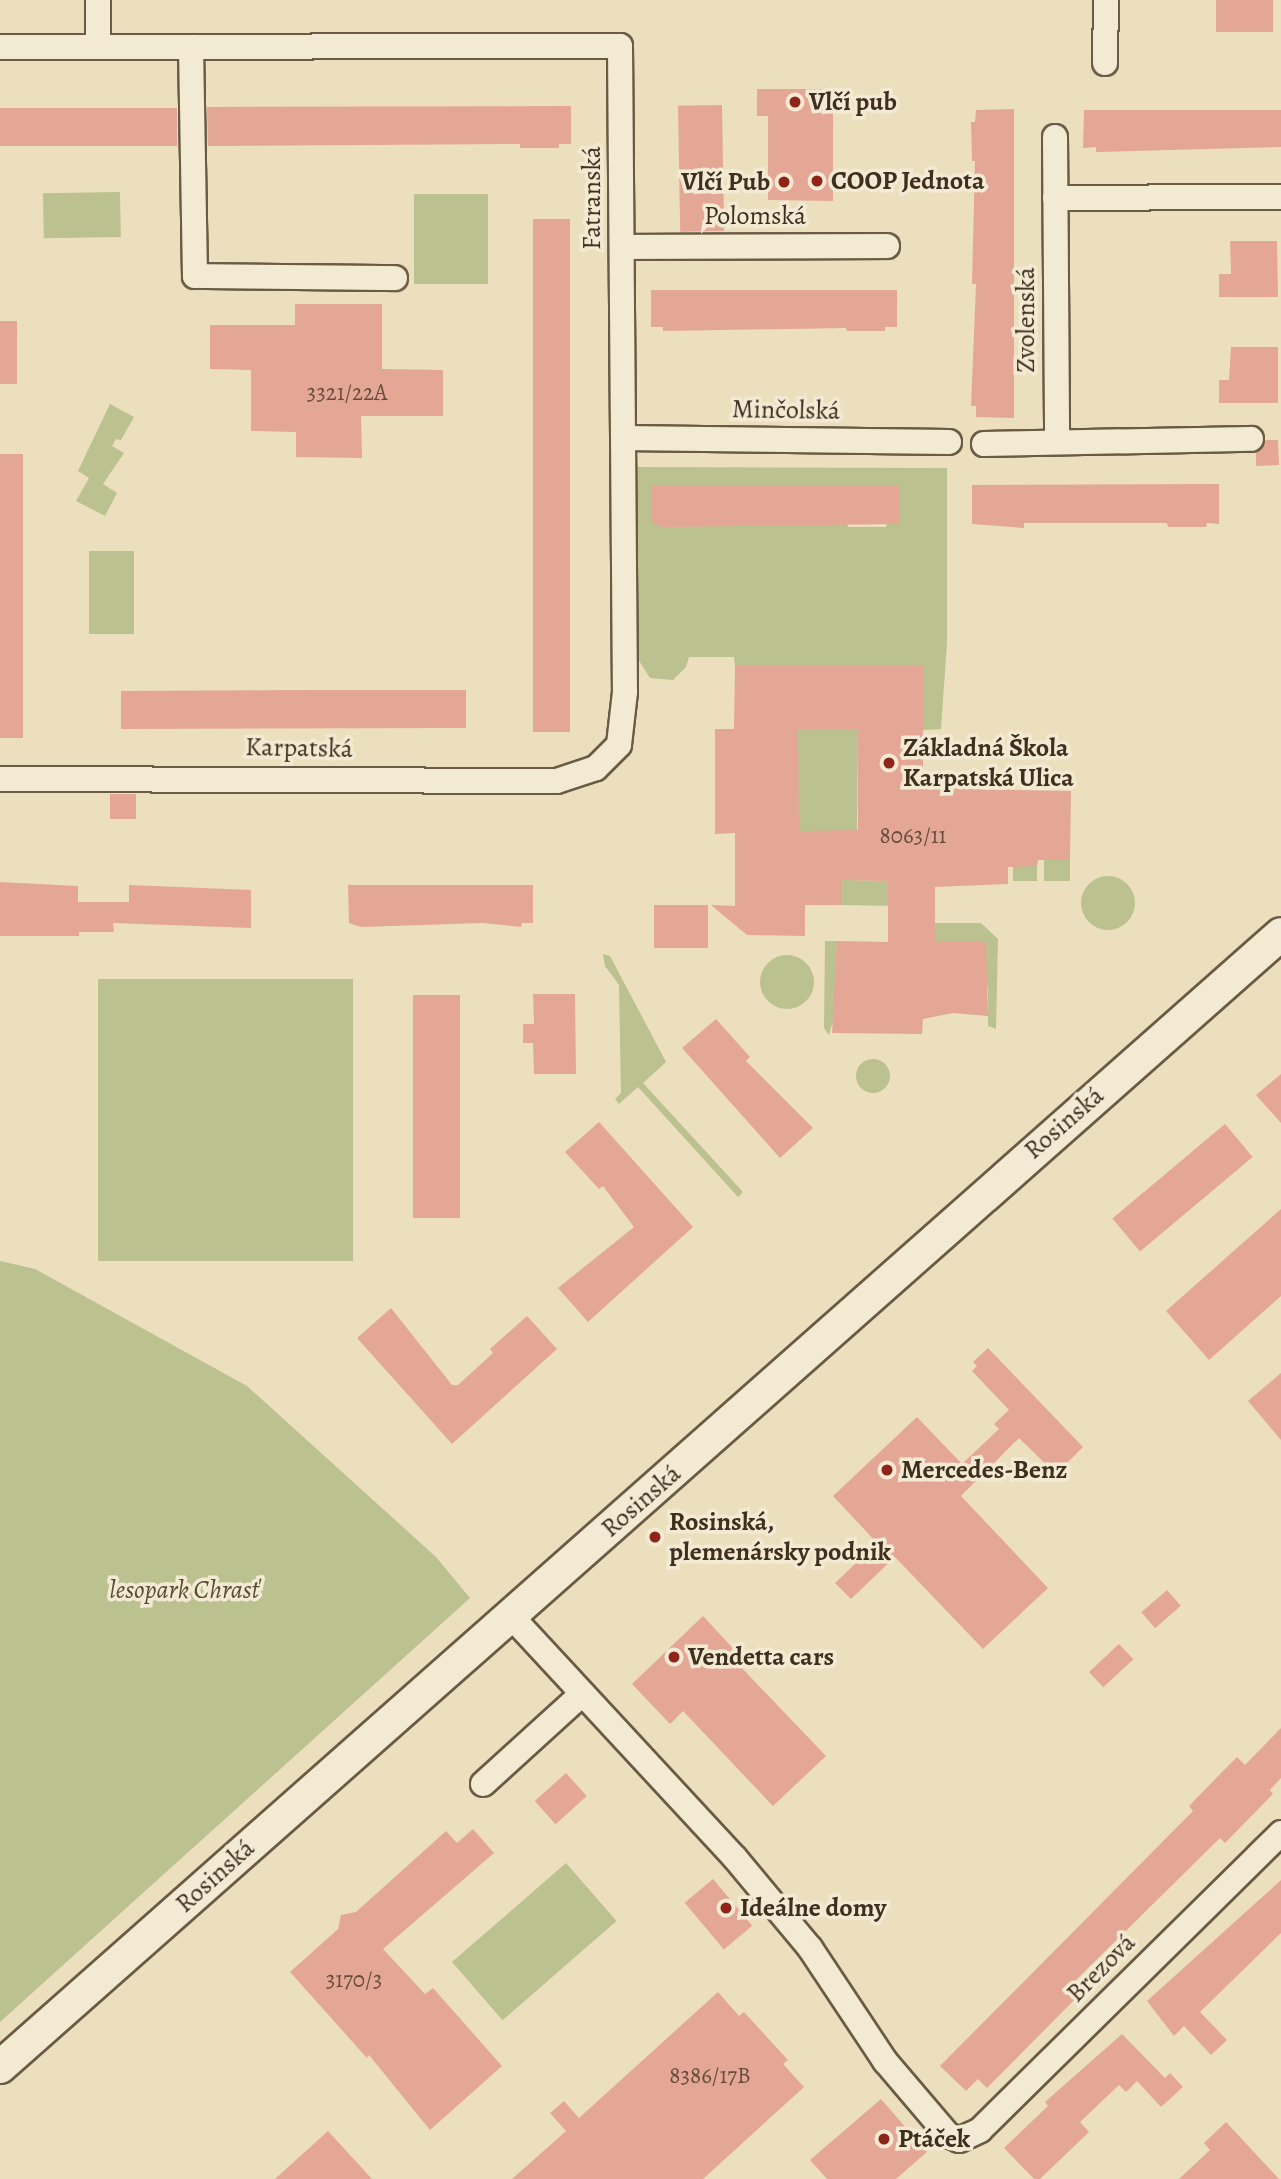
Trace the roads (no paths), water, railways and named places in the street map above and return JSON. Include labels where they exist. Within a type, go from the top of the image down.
[{"type":"street","points":[[97,47],[98,0]]},
{"type":"street","points":[[1105,63],[1106,0]]},
{"type":"street","name":"Fatranská","points":[[0,47],[620,46],[624,726],[619,745],[596,768]]},
{"type":"street","points":[[191,47],[195,276],[394,278]]},
{"type":"street","name":"Zvolenská","points":[[1055,137],[1057,442]]},
{"type":"street","points":[[1055,198],[1281,197]]},
{"type":"street","name":"Polomská","points":[[622,247],[887,246]]},
{"type":"street","name":"Minčolská","points":[[623,438],[949,442]]},
{"type":"street","points":[[984,444],[1251,439]]},
{"type":"street","name":"Karpatská","points":[[0,779],[557,780],[596,768]]},
{"type":"street","name":"Rosinská","points":[[0,2067],[1281,934]]},
{"type":"street","points":[[483,1784],[582,1693],[510,1615]]},
{"type":"street","name":"Brezová","points":[[582,1693],[735,1858],[810,1948],[877,2051],[948,2135],[959,2140],[980,2130],[1281,1833]]},
{"type":"place","name":"Vlčí pub","points":[[795,102]]},
{"type":"place","name":"COOP Jednota","points":[[817,181]]},
{"type":"place","name":"Vlčí Pub","points":[[784,182]]},
{"type":"place","name":"Základná Škola Karpatská Ulica","points":[[889,763]]},
{"type":"place","name":"Mercedes-Benz","points":[[887,1470]]},
{"type":"place","name":"Rosinská, plemenársky podnik","points":[[655,1537]]},
{"type":"place","name":"Vendetta cars","points":[[674,1657]]},
{"type":"place","name":"Ideálne domy","points":[[726,1908]]},
{"type":"place","name":"Ptáček","points":[[884,2139]]},
{"type":"park label","name":"lesopark Chrasť","points":[[185,1590]]}]
